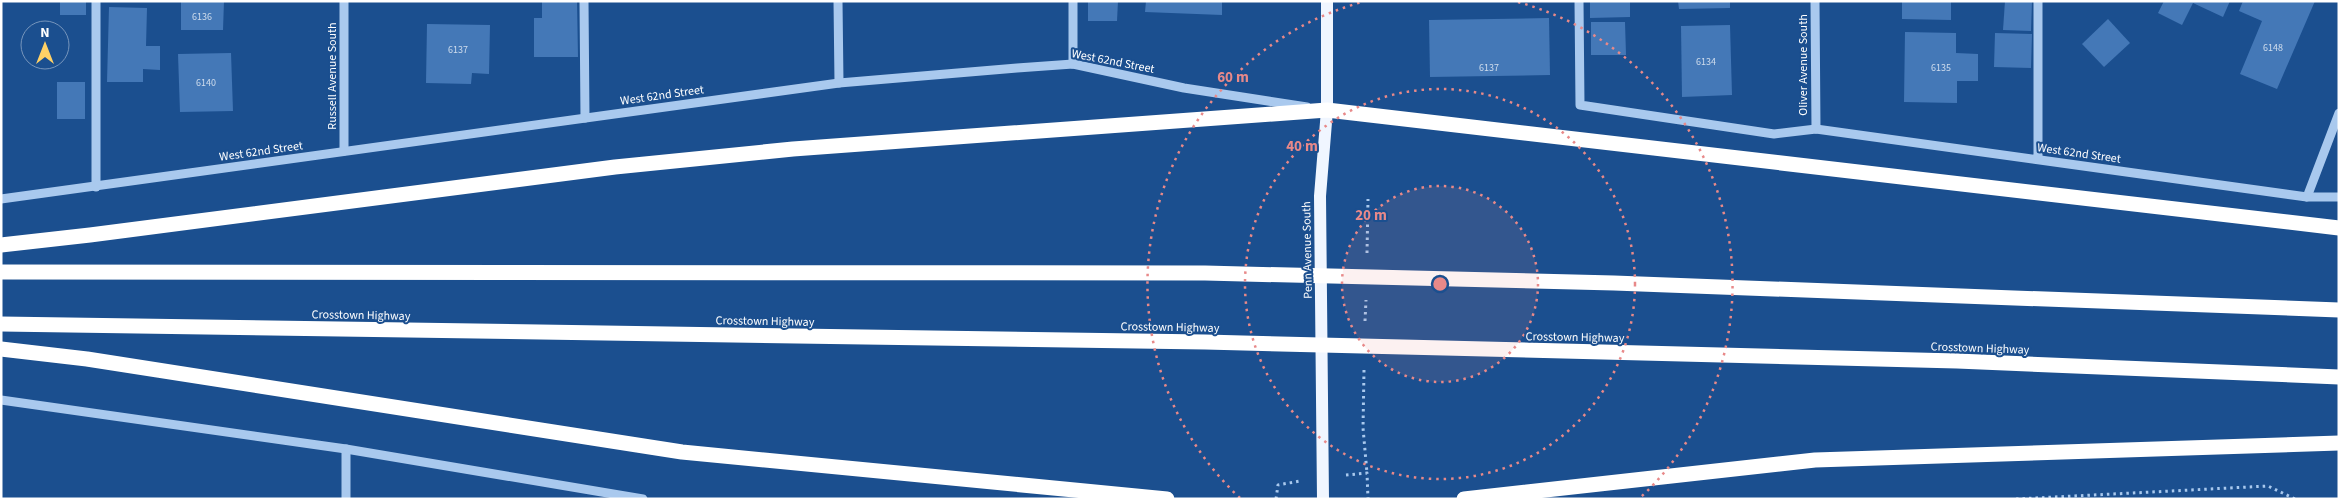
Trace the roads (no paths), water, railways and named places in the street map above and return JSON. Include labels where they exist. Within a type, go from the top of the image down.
[{"type":"highway","points":[[1,244],[90,236],[615,167],[792,149],[1327,110],[2339,228]]},
{"type":"highway","points":[[1,272],[1215,274],[1614,283],[2339,310]]},
{"type":"highway","name":"Crosstown Highway","points":[[1,324],[1204,342],[1957,361],[2339,377]]},
{"type":"highway","points":[[1,349],[87,359],[682,452],[1167,499]]},
{"type":"highway","points":[[1464,499],[1815,460],[2339,443]]},
{"type":"main road","name":"Penn Avenue South","points":[[1323,499],[1320,196],[1327,110],[1327,1]]},
{"type":"street","points":[[96,1],[96,187]]},
{"type":"street","name":"Russell Avenue South","points":[[344,1],[344,151]]},
{"type":"street","points":[[584,1],[585,118]]},
{"type":"street","points":[[838,1],[839,83]]},
{"type":"street","points":[[1073,1],[1073,64]]},
{"type":"street","name":"West 62nd Street","points":[[1579,1],[1580,105],[1774,134],[1816,128],[2308,197],[2339,197]]},
{"type":"street","name":"Oliver Avenue South","points":[[1816,1],[1816,128]]},
{"type":"street","points":[[2038,1],[2038,160]]},
{"type":"street","name":"West 62nd Street","points":[[1,199],[839,83],[1073,64],[1184,88],[1327,110]]},
{"type":"street","points":[[2308,197],[2339,114]]},
{"type":"street","points":[[1,400],[346,449],[643,499]]},
{"type":"street","points":[[346,449],[346,499]]}]
